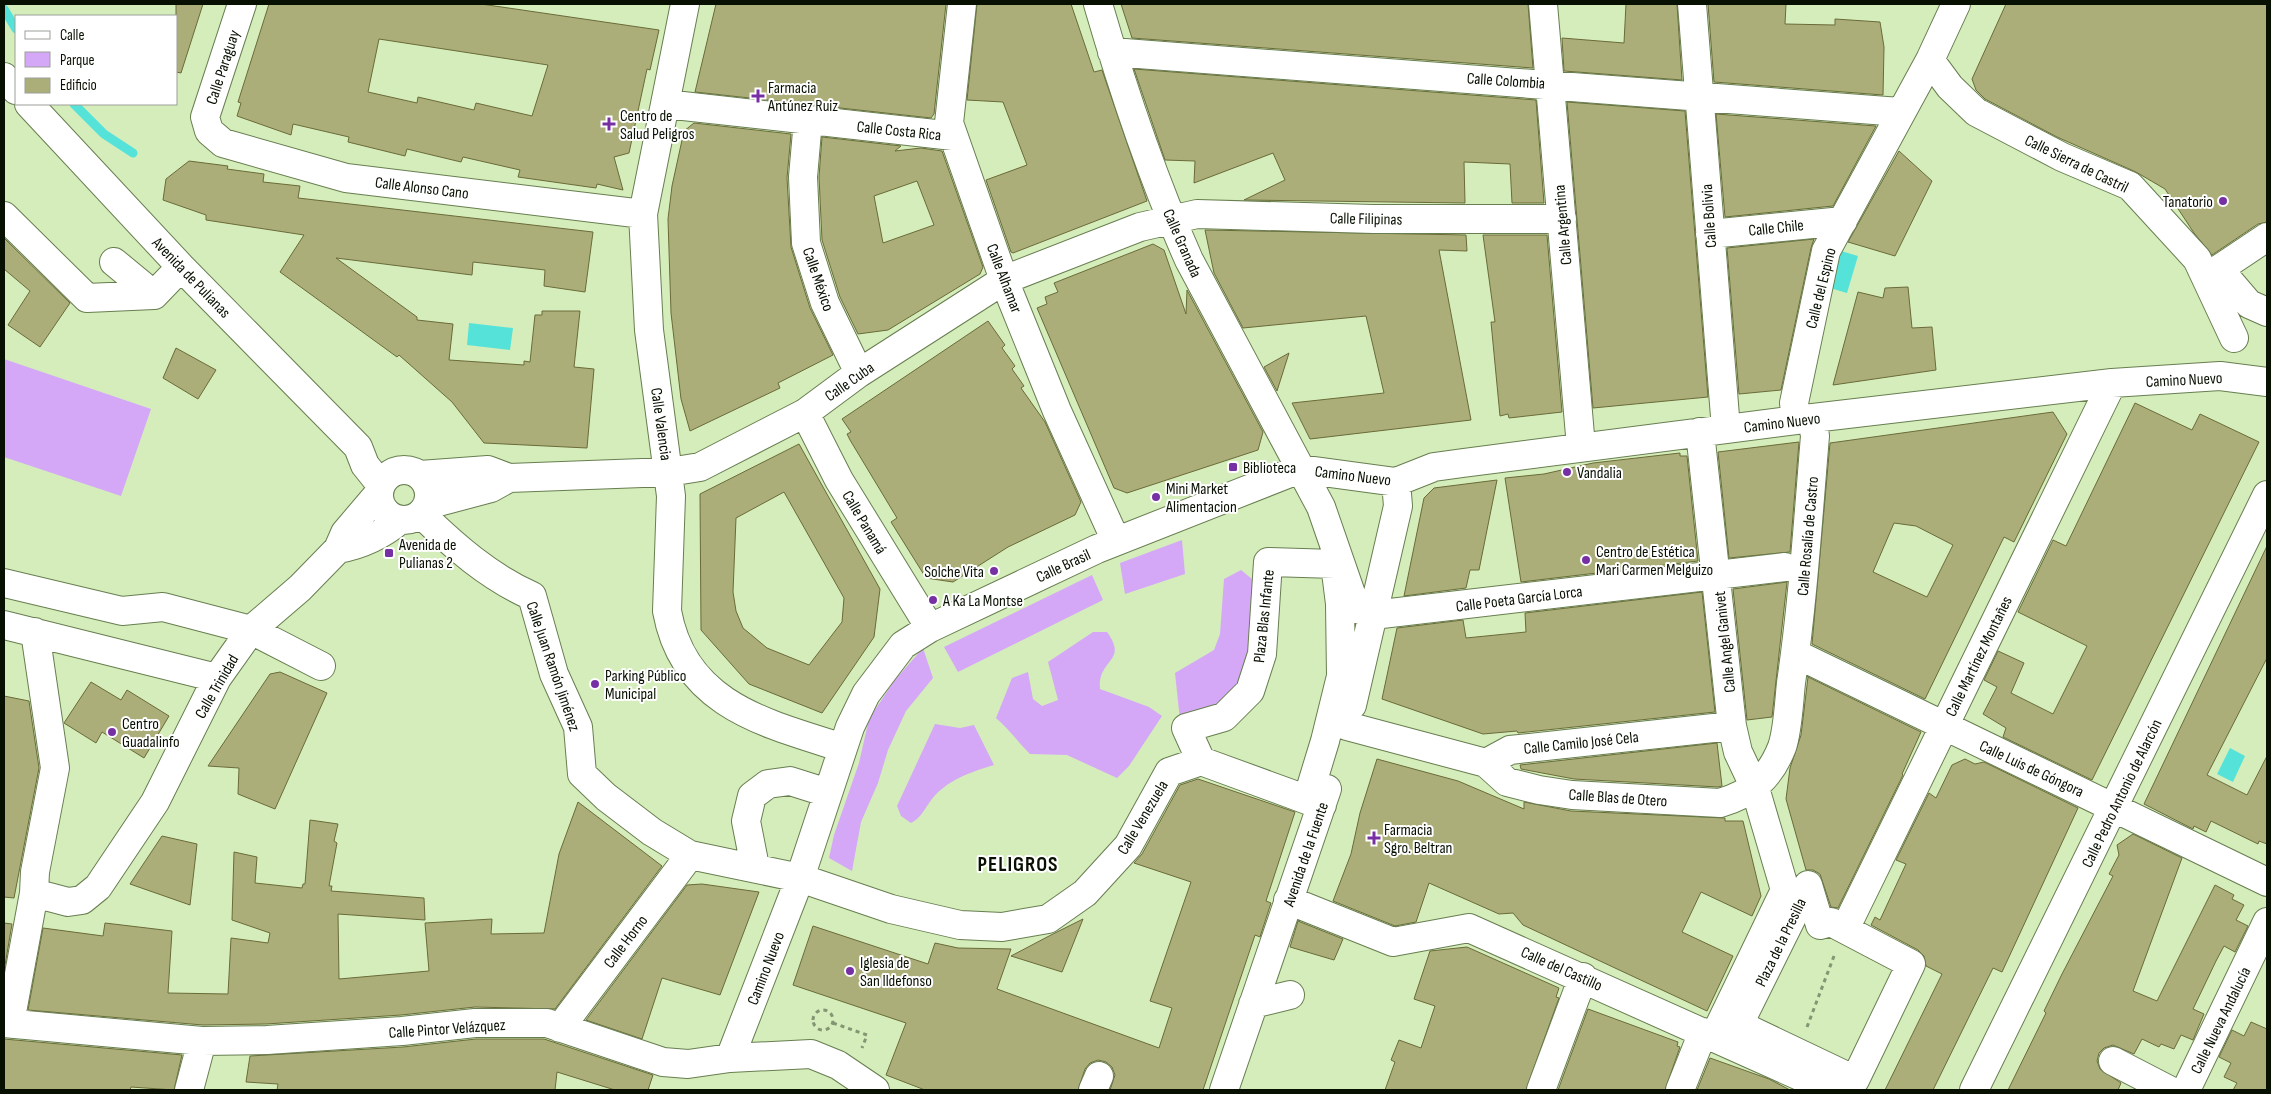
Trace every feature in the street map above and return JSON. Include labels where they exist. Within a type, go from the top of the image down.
[{"type":"street","name":"Calle Paraguay","points":[[208,131],[205,117],[242,4]]},
{"type":"street","name":"Calle Valencia","points":[[685,4],[643,214],[649,330],[671,496],[667,611],[671,629],[685,661],[726,704],[766,723],[843,748]]},
{"type":"street","name":"Calle Alhamar","points":[[962,4],[949,123],[1004,280],[1057,411],[1116,541]]},
{"type":"street","name":"Calle Granada","points":[[1098,4],[1112,52],[1171,220],[1189,260],[1300,469]]},
{"type":"street","name":"Calle Argentina","points":[[1543,4],[1581,447]]},
{"type":"street","name":"Calle Bolivia","points":[[1692,4],[1710,234],[1713,431]]},
{"type":"street","name":"Calle del Espino","points":[[1804,419],[1794,403],[1826,251],[1930,60],[1956,4]]},
{"type":"street","name":"Calle Colombia","points":[[1112,52],[1550,83],[1900,112]]},
{"type":"street","name":"Calle Sierra de Castril","points":[[1930,60],[1950,87],[1976,112],[2062,157],[2130,186],[2197,259],[2234,338]]},
{"type":"street","points":[[4,77],[15,89]]},
{"type":"street","name":"Calle Costa Rica","points":[[665,104],[953,136]]},
{"type":"street","name":"Avenida de Pulianas","points":[[30,105],[181,267],[358,447],[365,465],[380,489]]},
{"type":"street","name":"Calle México","points":[[808,120],[803,177],[806,243],[825,303],[859,373]]},
{"type":"street","name":"Calle Alonso Cano","points":[[208,131],[223,142],[346,178],[643,214]]},
{"type":"street","name":"Calle Filipinas","points":[[1171,220],[1197,214],[1373,219],[1562,219]]},
{"type":"street","points":[[4,216],[88,298],[154,294],[181,267]]},
{"type":"street","name":"Calle Cuba","points":[[412,472],[488,470],[509,478],[669,472],[700,467],[805,413],[859,373],[1004,280],[1140,227],[1171,220]]},
{"type":"street","name":"Calle Chile","points":[[1710,234],[1842,221]]},
{"type":"street","points":[[2267,237],[2219,269],[2248,304],[2267,312]]},
{"type":"street","points":[[114,262],[154,294]]},
{"type":"street","name":"Camino Nuevo","points":[[1300,469],[1396,482],[1434,467],[1804,419],[2112,384],[2220,376],[2267,382]]},
{"type":"street","name":"Calle Martínez Montañes","points":[[1845,929],[2112,384]]},
{"type":"street","name":"Calle Panamá","points":[[805,413],[839,480],[930,628]]},
{"type":"street","name":"Calle Rosalía de Castro","points":[[1755,788],[1782,746],[1796,654],[1815,436],[1804,419]]},
{"type":"street","name":"Calle Angel Ganivet","points":[[1680,1090],[1785,890],[1755,788],[1738,752],[1732,726],[1717,576],[1713,431]]},
{"type":"street","name":"Avenida de Pulianas","points":[[358,447],[378,452],[412,472]]},
{"type":"street","points":[[1300,469],[1321,507],[1356,608],[1373,615]]},
{"type":"street","name":"Calle Brasil","points":[[800,878],[850,727],[866,694],[903,645],[930,628],[1116,541],[1300,469]]},
{"type":"street","points":[[338,550],[358,546],[416,513],[429,490],[412,472],[392,473],[380,489],[384,509],[394,518],[416,513]]},
{"type":"street","name":"Calle Cuba","points":[[416,513],[491,488],[509,478]]},
{"type":"street","name":"Avenida de la Fuente","points":[[1224,1090],[1288,900],[1315,803],[1347,726],[1398,506],[1396,482]]},
{"type":"street","name":"Calle Trinidad","points":[[34,893],[68,902],[82,900],[98,887],[155,802],[217,678],[252,630],[300,588],[338,550],[344,533],[380,489]]},
{"type":"street","name":"Calle Pedro Antonio de Alarcón","points":[[1974,1090],[2267,495]]},
{"type":"street","name":"Calle Juan Ramón Jiménez","points":[[416,513],[460,550],[507,585],[532,596],[554,674],[578,727],[582,774],[606,797],[652,832],[690,855],[755,867],[800,878]]},
{"type":"street","name":"Plaza Blas Infante","points":[[1200,761],[1186,728],[1224,717],[1250,690],[1262,654],[1268,562],[1335,564],[1340,604],[1341,676],[1326,741],[1315,803]]},
{"type":"street","name":"Calle Poeta García Lorca","points":[[1373,615],[1717,576],[1784,566]]},
{"type":"street","points":[[4,583],[122,611],[163,608],[252,630],[321,666]]},
{"type":"street","points":[[4,625],[217,678]]},
{"type":"street","points":[[7,1023],[34,893],[35,872],[55,768],[35,632]]},
{"type":"street","name":"Calle Luis de Góngora","points":[[1796,654],[2267,882]]},
{"type":"street","points":[[1347,726],[1486,763]]},
{"type":"street","name":"Calle Camilo José Cela","points":[[1486,763],[1510,750],[1732,726]]},
{"type":"street","points":[[1200,761],[1315,803]]},
{"type":"street","name":"Calle Venezuela","points":[[800,878],[892,909],[960,925],[1002,927],[1048,919],[1085,893],[1128,846],[1169,772],[1200,761]]},
{"type":"street","name":"Calle Blas de Otero","points":[[1486,763],[1507,782],[1572,795],[1720,802],[1740,797],[1755,788]]},
{"type":"street","points":[[755,867],[746,821],[752,796],[768,784],[790,781],[828,793]]},
{"type":"street","name":"Calle Horno","points":[[560,1028],[690,855]]},
{"type":"street","name":"Camino Nuevo","points":[[730,1058],[800,878]]},
{"type":"street","name":"Plaza de la Presilla","points":[[1808,885],[1820,925],[1831,922],[1911,964],[1855,1080],[1797,1052],[1746,1028],[1743,1016],[1808,885]]},
{"type":"street","name":"Calle del Castillo","points":[[1288,900],[1393,942],[1469,928],[1584,977],[1817,1088]]},
{"type":"street","name":"Calle Nueva Andalucía","points":[[2186,1090],[2267,922]]},
{"type":"street","points":[[1541,1090],[1584,977]]},
{"type":"street","points":[[1253,1004],[1290,995]]},
{"type":"street","name":"Calle Pintor Velázquez","points":[[7,1023],[202,1041],[267,1040],[475,1023],[546,1024],[663,1062],[688,1064],[730,1058],[811,1054],[838,1065],[850,1082],[874,1090]]},
{"type":"street","points":[[189,1090],[202,1041]]},
{"type":"street","points":[[2113,1060],[2169,1090]]},
{"type":"path","points":[[1797,1052],[1845,929]]},
{"type":"path","points":[[824,1009],[829,1012],[833,1022],[825,1031],[818,1030],[814,1026],[813,1015],[818,1010],[824,1009]]},
{"type":"green space","points":[[4,359],[151,409],[121,496],[4,457]]},
{"type":"green space","points":[[1182,540],[1185,574],[1125,594],[1120,563]]},
{"type":"green space","points":[[1241,570],[1257,583],[1247,677],[1217,705],[1200,715],[1180,720],[1175,673],[1214,650],[1220,634],[1224,579]]},
{"type":"green space","points":[[1092,575],[1103,600],[958,672],[944,647]]},
{"type":"green space","points":[[1093,632],[1107,632],[1115,649],[1114,655],[1100,679],[1100,689],[1149,707],[1162,716],[1129,766],[1117,778],[1067,755],[1030,754],[996,718],[1012,678],[1028,672],[1033,699],[1042,706],[1058,700],[1048,662]]},
{"type":"green space","points":[[923,648],[933,678],[906,711],[888,750],[878,783],[861,822],[852,871],[829,858],[834,835],[859,763],[869,719],[894,681]]},
{"type":"green space","points":[[935,724],[960,728],[974,725],[994,765],[952,782],[938,792],[915,821],[911,823],[901,816],[897,806]]},
{"type":"water","points":[[1841,251],[1858,256],[1847,293],[1830,288]]},
{"type":"water","points":[[469,323],[513,328],[510,350],[467,345]]},
{"type":"water","points":[[2230,748],[2245,756],[2233,782],[2217,774]]},
{"type":"building","points":[[176,4],[203,4],[181,73],[178,72],[178,15],[176,15]]},
{"type":"building","points":[[269,4],[481,4],[659,30],[650,70],[647,69],[629,153],[614,157],[623,190],[597,184],[596,188],[518,177],[520,170],[463,157],[461,162],[407,149],[405,156],[348,142],[349,137],[293,124],[291,135],[237,116],[241,103],[238,102]],"holes":[[[379,39],[548,65],[532,116],[476,103],[474,110],[418,97],[417,103],[368,92]]]},
{"type":"building","points":[[716,4],[946,4],[934,114],[931,118],[695,92]]},
{"type":"building","points":[[977,4],[1071,4],[1094,72],[1102,70],[1147,201],[1013,253],[1011,252],[986,180],[1027,165],[1003,102],[967,100]]},
{"type":"building","points":[[1121,4],[1528,4],[1533,68],[1132,38]]},
{"type":"building","points":[[1626,4],[1677,4],[1682,80],[1564,71],[1562,38],[1624,43]]},
{"type":"building","points":[[1708,4],[1786,4],[1785,24],[1835,25],[1835,19],[1880,22],[1884,47],[1883,95],[1714,82]]},
{"type":"building","points":[[2006,4],[2267,4],[2267,222],[2258,224],[2212,255],[2194,233],[2165,189],[2136,172],[2057,137],[1985,99],[1976,90],[1972,79]]},
{"type":"building","points":[[1134,69],[1536,100],[1544,203],[1512,203],[1510,164],[1464,162],[1465,203],[1244,200],[1285,180],[1273,153],[1194,183],[1195,161],[1165,160]]},
{"type":"building","points":[[1567,102],[1685,111],[1708,397],[1593,408]]},
{"type":"building","points":[[1716,114],[1876,126],[1833,206],[1725,217]]},
{"type":"building","points":[[694,123],[791,134],[787,178],[791,247],[810,308],[833,355],[778,383],[780,388],[690,431],[681,399],[671,313],[668,219],[672,186],[684,131]]},
{"type":"building","points":[[822,137],[901,146],[895,151],[921,148],[942,151],[983,267],[980,274],[888,330],[858,334],[840,297],[822,240],[819,177]],"holes":[[[917,181],[934,225],[883,243],[874,196]]]},
{"type":"building","points":[[1899,151],[1932,181],[1895,256],[1848,242]]},
{"type":"building","points":[[189,161],[228,166],[227,169],[264,174],[263,182],[300,186],[298,198],[593,232],[585,292],[544,286],[545,270],[473,262],[472,275],[336,258],[417,317],[417,320],[453,324],[449,360],[524,365],[524,361],[530,362],[535,315],[542,315],[542,311],[580,311],[574,367],[594,369],[587,448],[484,443],[452,402],[399,355],[397,357],[280,272],[304,235],[206,220],[206,215],[163,200],[166,179]]},
{"type":"building","points":[[1205,230],[1466,235],[1467,251],[1439,250],[1471,420],[1310,439],[1292,403],[1384,393],[1366,316],[1243,328],[1214,273]]},
{"type":"building","points":[[1483,235],[1547,235],[1562,412],[1509,418],[1508,414],[1500,416],[1491,322],[1495,322]]},
{"type":"building","points":[[4,238],[70,303],[40,347],[8,325],[30,291],[4,269]]},
{"type":"building","points":[[1814,239],[1781,390],[1739,394],[1727,248]]},
{"type":"building","points":[[1153,244],[1164,250],[1186,314],[1187,290],[1263,432],[1258,450],[1127,493],[1114,488],[1037,308],[1047,304],[1045,297],[1058,292],[1054,283]]},
{"type":"building","points":[[1908,287],[1912,328],[1932,327],[1936,370],[1833,385],[1858,292],[1883,298],[1885,288]]},
{"type":"building","points":[[988,321],[1005,345],[1002,348],[1015,366],[1012,369],[1024,386],[1021,388],[1045,422],[1081,502],[1075,515],[1008,547],[953,582],[926,578],[891,522],[897,518],[850,440],[847,434],[851,432],[842,419]]},
{"type":"building","points":[[176,348],[216,370],[198,399],[163,378]]},
{"type":"building","points":[[1289,353],[1277,391],[1264,367]]},
{"type":"building","points":[[2135,403],[2192,430],[2200,414],[2259,442],[2092,780],[2003,737],[2006,728],[1983,714],[1997,687],[1984,680],[1998,651],[2024,663],[2011,693],[2053,714],[2087,646],[2018,612],[2053,540],[2066,546]]},
{"type":"building","points":[[2053,412],[2067,434],[2014,542],[2004,537],[1925,699],[1812,644],[1830,443]],"holes":[[[1894,523],[1916,526],[1953,545],[1927,597],[1873,572]]]},
{"type":"building","points":[[1799,442],[1790,552],[1729,558],[1718,452]]},
{"type":"building","points":[[799,444],[880,589],[874,637],[822,713],[749,684],[701,630],[700,494]],"holes":[[[784,492],[844,598],[842,622],[809,665],[767,648],[743,628],[736,611],[733,592],[736,518]]]},
{"type":"building","points":[[1680,453],[1680,456],[1687,456],[1698,561],[1521,582],[1505,478],[1544,474],[1593,463]]},
{"type":"building","points":[[1497,480],[1479,570],[1470,570],[1466,588],[1404,596],[1424,498],[1434,488]]},
{"type":"building","points":[[2267,546],[2267,658],[2207,775],[2247,795],[2267,756],[2267,844],[2259,841],[2258,844],[2211,821],[2206,832],[2194,826],[2193,829],[2144,804]]},
{"type":"building","points":[[1787,582],[1772,717],[1747,720],[1733,589]]},
{"type":"building","points":[[1702,592],[1715,712],[1518,733],[1517,731],[1483,734],[1382,699],[1397,628],[1463,620],[1466,638],[1526,632],[1525,613]]},
{"type":"building","points":[[280,672],[327,693],[275,809],[238,794],[239,768],[208,766],[270,674]]},
{"type":"building","points":[[1808,677],[1921,732],[1903,775],[1838,908],[1831,907],[1820,874],[1813,870],[1806,870],[1786,799],[1790,768],[1801,735]]},
{"type":"building","points":[[91,682],[121,700],[127,690],[169,716],[144,758],[102,732],[96,743],[64,723]]},
{"type":"building","points":[[4,696],[29,701],[39,768],[14,898],[4,897]]},
{"type":"building","points":[[1717,743],[1722,786],[1718,787],[1574,779],[1521,769],[1520,765]]},
{"type":"building","points":[[1377,759],[1458,781],[1524,809],[1524,802],[1571,811],[1725,818],[1725,821],[1743,821],[1761,896],[1752,916],[1701,892],[1682,932],[1733,956],[1707,1011],[1523,925],[1513,913],[1499,914],[1429,883],[1416,922],[1395,926],[1333,901],[1351,854],[1360,813]]},
{"type":"building","points":[[1965,759],[1975,764],[1984,762],[2078,808],[2002,972],[1993,968],[1933,1090],[1885,1090],[1942,974],[1926,966],[1924,956],[1918,950],[1871,925],[1875,917],[1880,920],[1906,864],[1896,860],[1929,793],[1936,798],[1952,765]]},
{"type":"building","points":[[1198,779],[1295,812],[1266,901],[1271,903],[1260,937],[1255,935],[1203,1090],[1110,1090],[1115,1075],[1112,1067],[1106,1062],[1098,1060],[1090,1063],[1085,1069],[1078,1090],[925,1090],[886,1075],[906,1023],[793,985],[813,926],[928,964],[935,943],[958,948],[1011,949],[997,989],[1159,1048],[1172,1008],[1150,1001],[1191,882],[1134,863],[1142,854],[1180,785]]},
{"type":"building","points":[[578,802],[662,866],[555,1009],[475,1007],[401,1015],[266,1024],[203,1025],[28,1010],[43,928],[103,936],[105,923],[172,931],[168,993],[228,994],[231,938],[268,943],[270,933],[232,920],[234,852],[257,857],[255,883],[302,888],[303,884],[305,884],[310,820],[338,824],[334,841],[337,843],[329,886],[332,886],[331,891],[424,898],[425,920],[338,914],[339,979],[429,971],[425,923],[492,919],[491,934],[544,933],[559,854]]},
{"type":"building","points":[[2133,834],[2182,858],[2133,991],[2157,1001],[2215,885],[2234,895],[2232,899],[2244,905],[2236,920],[2248,926],[2235,952],[2224,946],[2216,961],[2193,1009],[2204,1014],[2193,1040],[2181,1035],[2174,1049],[2161,1044],[2159,1047],[2142,1039],[2134,1054],[2113,1045],[2104,1048],[2099,1053],[2097,1061],[2100,1069],[2121,1083],[2118,1090],[2008,1090],[2046,1013],[2044,1011],[2062,974],[2113,876],[2109,874],[2119,855],[2117,845]]},
{"type":"building","points":[[162,836],[197,844],[190,905],[130,884]]},
{"type":"building","points":[[702,884],[759,892],[720,995],[662,978],[642,1039],[586,1020],[687,885]]},
{"type":"building","points":[[1083,919],[1062,972],[1011,956],[1051,935]]},
{"type":"building","points":[[1298,921],[1343,939],[1334,960],[1290,947]]},
{"type":"building","points":[[4,923],[12,924],[4,971]]},
{"type":"building","points":[[1467,947],[1559,988],[1556,997],[1559,998],[1526,1090],[1385,1090],[1395,1062],[1391,1060],[1399,1040],[1421,1048],[1435,1006],[1414,999],[1430,951]]},
{"type":"building","points":[[1588,1009],[1678,1042],[1677,1046],[1680,1047],[1665,1090],[1558,1090]]},
{"type":"building","points":[[2251,1022],[2267,1029],[2267,1090],[2233,1090],[2237,1083],[2224,1077],[2231,1063],[2219,1057],[2232,1030],[2244,1036]]},
{"type":"building","points":[[4,1039],[182,1055],[174,1090],[131,1087],[130,1090],[4,1090]]},
{"type":"building","points":[[476,1039],[544,1039],[653,1075],[648,1090],[615,1090],[557,1072],[555,1090],[277,1090],[278,1084],[246,1082],[250,1056],[403,1047]]},
{"type":"building","points":[[1710,1058],[1769,1079],[1790,1090],[1697,1090]]},
{"type":"waterway","points":[[4,9],[15,27]]},
{"type":"waterway","points":[[75,105],[104,134],[133,153]]},
{"type":"place","name":"Farmacia Antúnez Ruiz","points":[[758,96]]},
{"type":"place","name":"Centro de Salud Peligros","points":[[609,124]]},
{"type":"place","name":"Tanatorio","points":[[2223,201]]},
{"type":"place","name":"Biblioteca","points":[[1233,467]]},
{"type":"place","name":"Vandalia","points":[[1567,472]]},
{"type":"place","name":"Mini Market Alimentacion","points":[[1156,497]]},
{"type":"place","name":"Avenida de Pulianas 2","points":[[389,553]]},
{"type":"place","name":"Centro de Estética Mari Carmen Melguizo","points":[[1586,560]]},
{"type":"place","name":"Solche Vita","points":[[994,571]]},
{"type":"place","name":"A Ka La Montse","points":[[933,600]]},
{"type":"place","name":"Parking Público Municipal","points":[[595,684]]},
{"type":"place","name":"Centro Guadalinfo","points":[[112,732]]},
{"type":"place","name":"Farmacia Sgro. Beltran","points":[[1374,838]]},
{"type":"place","name":"Iglesia de San Ildefonso","points":[[850,971]]},
{"type":"district","name":"PELIGROS","points":[[1018,864]]}]
